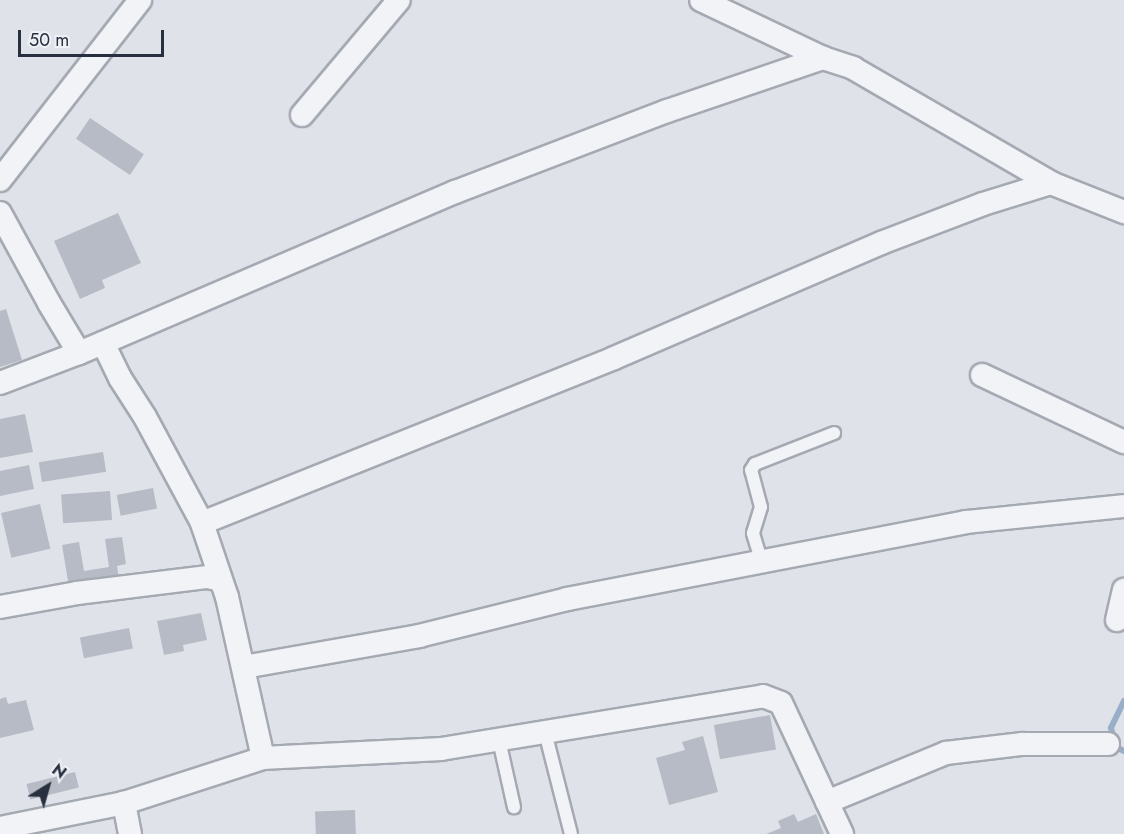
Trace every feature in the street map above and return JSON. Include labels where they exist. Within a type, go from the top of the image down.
[{"type":"street","points":[[0,180],[140,0]]},
{"type":"street","points":[[302,115],[399,0]]},
{"type":"street","points":[[700,0],[823,58],[853,68],[1051,183],[1124,212]]},
{"type":"street","points":[[0,383],[80,353],[455,192],[667,111],[823,58]]},
{"type":"street","points":[[202,523],[614,358],[881,243],[983,204],[1051,183]]},
{"type":"street","points":[[0,215],[80,353]]},
{"type":"street","points":[[103,343],[120,378],[145,417],[202,523],[221,580],[244,668],[263,759]]},
{"type":"street","points":[[982,375],[1124,442]]},
{"type":"street","points":[[244,668],[419,636],[567,599],[966,522],[1124,506]]},
{"type":"street","points":[[0,607],[77,593],[208,577],[221,580]]},
{"type":"street","points":[[1117,620],[1124,590]]},
{"type":"street","points":[[0,828],[124,803],[263,759],[441,749],[763,696],[781,703],[842,834]]},
{"type":"street","points":[[827,802],[946,753],[1022,744],[1108,744]]},
{"type":"street","points":[[124,803],[130,834]]},
{"type":"lane","points":[[762,563],[753,533],[761,507],[751,470],[755,464],[834,433]]},
{"type":"lane","points":[[544,732],[571,834]]},
{"type":"lane","points":[[499,740],[514,807]]},
{"type":"building","points":[[90,118],[144,154],[130,175],[76,139]]},
{"type":"building","points":[[118,213],[141,263],[102,280],[105,288],[80,299],[54,241]]},
{"type":"building","points":[[6,309],[22,360],[0,367],[0,311]]},
{"type":"building","points":[[25,414],[33,452],[0,458],[0,419]]},
{"type":"building","points":[[103,452],[106,472],[42,482],[39,462]]},
{"type":"building","points":[[29,465],[34,489],[0,496],[0,471]]},
{"type":"building","points":[[153,488],[157,509],[121,516],[117,495]]},
{"type":"building","points":[[110,491],[112,520],[63,523],[61,494]]},
{"type":"building","points":[[40,504],[50,549],[11,558],[1,513]]},
{"type":"building","points":[[122,537],[126,564],[117,566],[119,579],[69,587],[62,545],[79,542],[84,571],[109,567],[105,539]]},
{"type":"building","points":[[201,613],[207,640],[183,645],[184,651],[164,655],[157,621]]},
{"type":"building","points":[[129,628],[133,649],[84,658],[80,638]]},
{"type":"building","points":[[6,697],[8,704],[26,700],[34,730],[0,738],[0,699]]},
{"type":"building","points":[[770,715],[776,749],[720,759],[714,725]]},
{"type":"building","points":[[703,736],[718,792],[669,805],[656,758],[685,750],[682,742]]},
{"type":"building","points":[[75,772],[79,788],[30,800],[26,784]]},
{"type":"building","points":[[355,810],[356,834],[316,834],[315,811]]},
{"type":"building","points":[[794,814],[798,822],[816,814],[824,834],[766,834],[781,828],[778,821]]},
{"type":"waterway","points":[[1124,701],[1111,728],[1116,747],[1124,751]]}]
